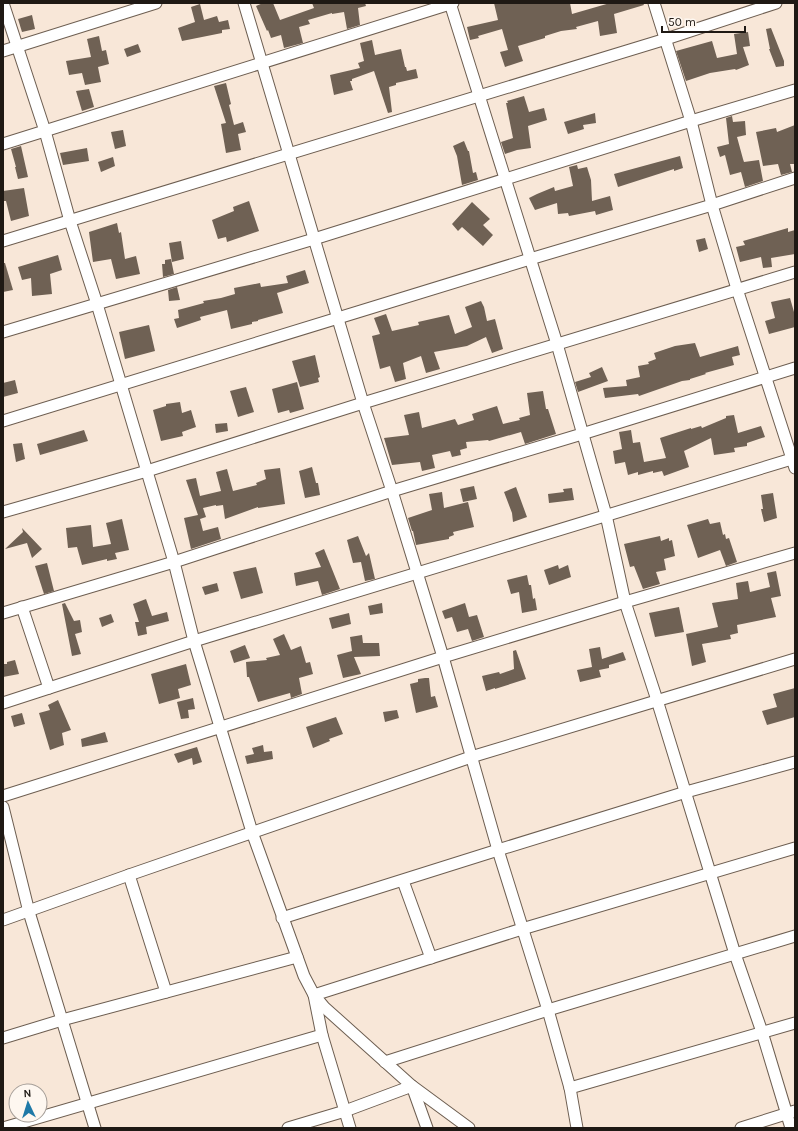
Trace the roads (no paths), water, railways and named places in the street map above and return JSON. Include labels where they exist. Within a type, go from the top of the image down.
[{"type":"street","points":[[3,3],[97,304],[174,562],[194,641],[252,832],[304,976],[314,994],[324,1007],[412,1086],[469,1128]]},
{"type":"street","points":[[3,51],[156,3]]},
{"type":"street","points":[[244,3],[362,403],[392,491],[498,850],[548,1010],[570,1088],[575,1109],[577,1128]]},
{"type":"street","points":[[3,144],[451,3],[556,344],[606,515],[625,602],[686,792],[735,954],[791,1112],[791,1128]]},
{"type":"street","points":[[3,703],[194,641],[606,515],[794,462],[737,289],[712,205],[691,121],[654,3]]},
{"type":"street","points":[[3,240],[70,221],[666,39],[776,3]]},
{"type":"street","points":[[3,332],[314,239],[795,90]]},
{"type":"street","points":[[3,421],[530,259],[712,205],[795,178]]},
{"type":"street","points":[[3,512],[147,471],[362,403],[795,272]]},
{"type":"street","points":[[3,613],[174,562],[392,491],[795,368]]},
{"type":"street","points":[[3,796],[442,657],[795,553]]},
{"type":"street","points":[[22,607],[49,688]]},
{"type":"street","points":[[3,920],[252,832],[471,757],[795,659]]},
{"type":"street","points":[[282,918],[686,792],[795,762]]},
{"type":"street","points":[[3,807],[29,912],[95,1128]]},
{"type":"street","points":[[314,994],[522,929],[795,848]]},
{"type":"street","points":[[129,875],[166,992]]},
{"type":"street","points":[[403,881],[431,958]]},
{"type":"street","points":[[385,1062],[548,1010],[795,936]]},
{"type":"street","points":[[3,1038],[62,1020],[297,957]]},
{"type":"street","points":[[314,994],[322,1035],[350,1128]]},
{"type":"street","points":[[570,1088],[795,1023]]},
{"type":"street","points":[[3,1128],[322,1035]]},
{"type":"street","points":[[288,1128],[345,1111],[412,1086]]},
{"type":"street","points":[[412,1086],[427,1128]]},
{"type":"street","points":[[741,1128],[791,1112]]}]
